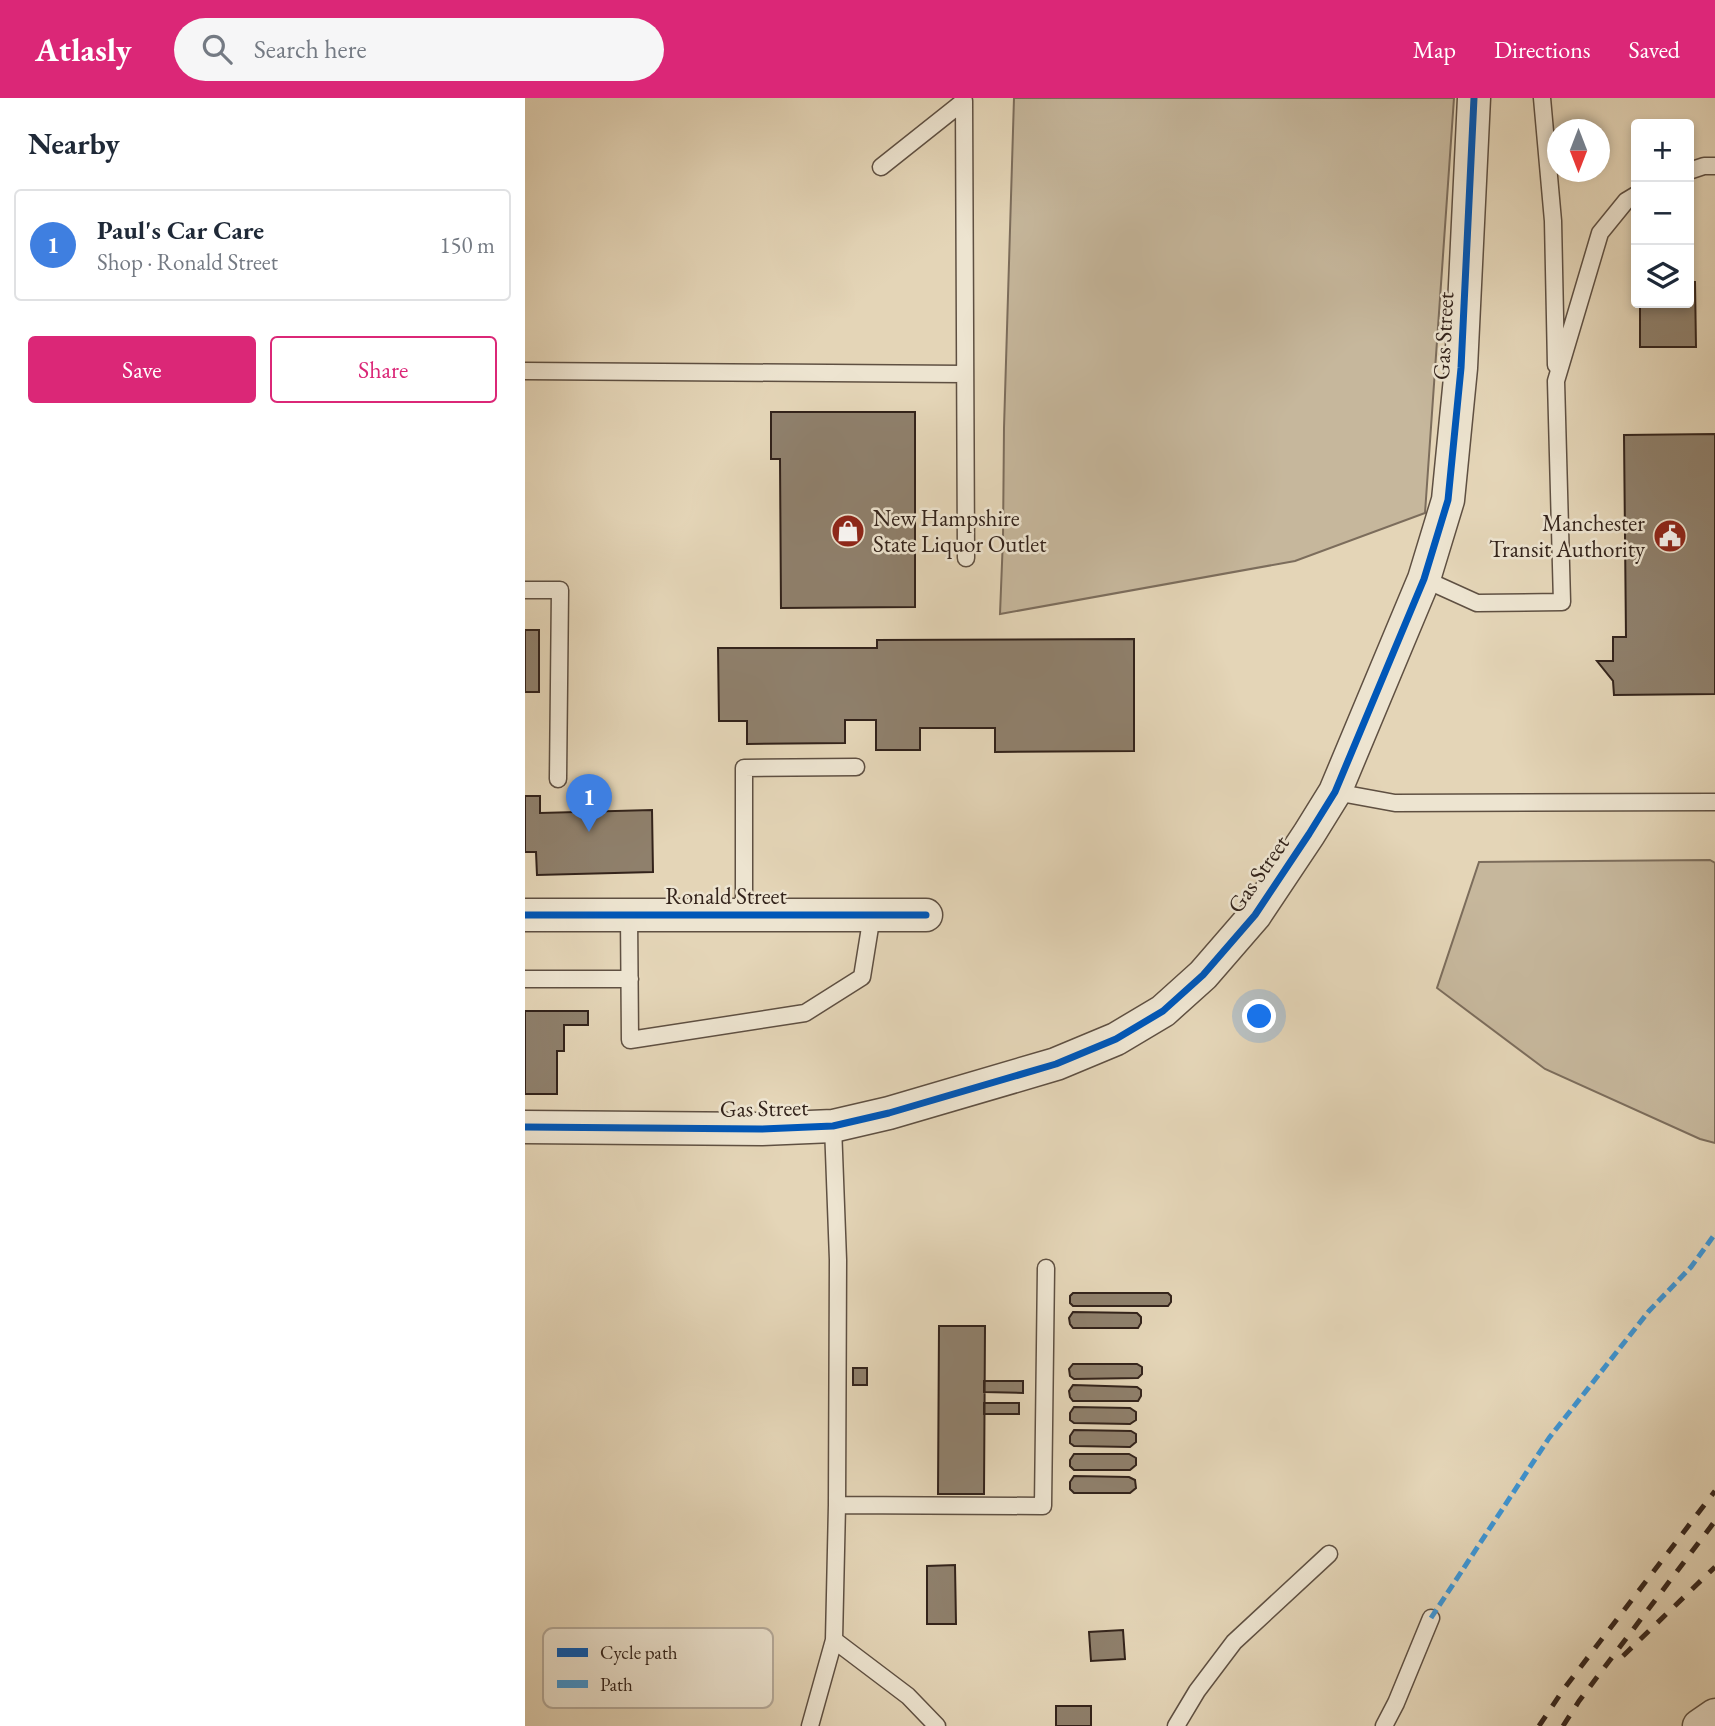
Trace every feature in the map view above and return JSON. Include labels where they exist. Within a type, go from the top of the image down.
[{"type":"street","name":"Gas Street","points":[[525,1127],[762,1129],[833,1126],[889,1114],[1056,1064],[1116,1039],[1163,1011],[1203,975],[1255,915],[1335,792],[1424,579],[1448,500],[1461,368],[1474,98]]},
{"type":"street","name":"Ronald Street","points":[[525,915],[926,915]]},
{"type":"street","points":[[1699,1726],[1715,1715]]},
{"type":"lane","points":[[1424,579],[1477,603],[1562,602],[1553,221],[1542,98]]},
{"type":"lane","points":[[881,167],[964,101],[966,558]]},
{"type":"lane","points":[[1694,169],[1715,166]]},
{"type":"lane","points":[[1556,382],[1600,233],[1631,198]]},
{"type":"lane","points":[[525,371],[964,374]]},
{"type":"lane","points":[[525,590],[560,590],[558,779]]},
{"type":"lane","points":[[744,915],[744,768],[856,767]]},
{"type":"lane","points":[[1335,792],[1395,803],[1715,802]]},
{"type":"lane","points":[[629,915],[630,1040],[805,1013],[862,977],[872,915]]},
{"type":"lane","points":[[525,979],[630,979]]},
{"type":"lane","points":[[810,1726],[835,1640],[838,1260],[833,1126]]},
{"type":"lane","points":[[837,1504],[1043,1506],[1047,1268]]},
{"type":"lane","points":[[1176,1726],[1197,1691],[1234,1642],[1329,1554]]},
{"type":"lane","points":[[1384,1726],[1431,1618]]},
{"type":"lane","points":[[835,1640],[908,1696],[937,1726]]},
{"type":"shaded area","points":[[1014,98],[1454,98],[1425,513],[1295,561],[1000,614]]},
{"type":"shaded area","points":[[1710,860],[1715,863],[1715,1143],[1700,1139],[1545,1069],[1437,988],[1479,862]]},
{"type":"building","points":[[1695,282],[1696,347],[1640,347],[1640,308],[1694,308]]},
{"type":"building","name":"New Hampshire State Liquor Outlet","points":[[771,412],[915,412],[915,607],[781,608],[780,459],[771,459]]},
{"type":"building","name":"Manchester Transit Authority","points":[[1715,434],[1715,694],[1614,695],[1613,681],[1597,661],[1613,661],[1613,637],[1626,637],[1624,435]]},
{"type":"building","points":[[525,630],[539,630],[539,692],[525,692]]},
{"type":"building","points":[[1134,639],[1134,751],[995,752],[995,728],[920,728],[920,750],[876,750],[876,720],[845,720],[845,743],[747,744],[747,721],[719,721],[718,648],[877,648],[877,640]]},
{"type":"building","points":[[525,796],[540,796],[540,813],[652,810],[653,872],[537,875],[536,852],[525,852]]},
{"type":"building","points":[[525,1011],[588,1011],[588,1025],[564,1025],[564,1051],[557,1051],[557,1094],[525,1094]]},
{"type":"building","points":[[1073,1293],[1168,1293],[1171,1302],[1168,1306],[1073,1306],[1070,1296]]},
{"type":"building","points":[[1073,1312],[1137,1313],[1141,1317],[1141,1323],[1138,1328],[1073,1328],[1069,1318]]},
{"type":"building","points":[[939,1326],[985,1326],[984,1494],[938,1494]]},
{"type":"building","points":[[1073,1364],[1137,1364],[1142,1367],[1142,1374],[1138,1378],[1074,1379],[1070,1376],[1069,1369]]},
{"type":"building","points":[[853,1368],[867,1368],[867,1385],[853,1385]]},
{"type":"building","points":[[984,1381],[1023,1381],[1023,1393],[984,1392]]},
{"type":"building","points":[[1073,1385],[1137,1387],[1141,1390],[1141,1396],[1138,1401],[1073,1401],[1069,1391]]},
{"type":"building","points":[[984,1403],[1019,1403],[1019,1414],[984,1414]]},
{"type":"building","points":[[1074,1407],[1130,1408],[1136,1412],[1136,1420],[1130,1424],[1074,1423],[1070,1420],[1070,1413]]},
{"type":"building","points":[[1074,1430],[1131,1431],[1136,1434],[1136,1442],[1130,1447],[1074,1446],[1070,1443],[1070,1436]]},
{"type":"building","points":[[1074,1454],[1129,1454],[1136,1458],[1136,1465],[1130,1470],[1074,1470],[1070,1466],[1070,1460]]},
{"type":"building","points":[[1074,1476],[1129,1477],[1135,1480],[1136,1488],[1130,1493],[1074,1493],[1070,1489],[1070,1482]]},
{"type":"building","points":[[955,1565],[956,1624],[927,1624],[927,1566]]},
{"type":"building","points":[[1123,1630],[1125,1659],[1091,1661],[1089,1632]]},
{"type":"building","points":[[1056,1706],[1091,1706],[1091,1726],[1056,1726]]},
{"type":"railway","points":[[1539,1726],[1563,1690],[1715,1491]]},
{"type":"railway","points":[[1563,1726],[1715,1521]]},
{"type":"railway","points":[[1623,1656],[1715,1567]]},
{"type":"marked path","points":[[1431,1618],[1549,1438],[1649,1311],[1691,1267],[1715,1234]]},
{"type":"cycle path","points":[[525,1127],[762,1129],[833,1126],[889,1113],[1056,1064],[1116,1039],[1163,1011],[1203,975],[1255,915],[1335,792],[1424,579],[1448,500],[1461,368],[1474,98]]},
{"type":"cycle path","points":[[525,915],[926,915]]},
{"type":"place","name":"New Hampshire State Liquor Outlet","points":[[848,531]]},
{"type":"place","name":"Manchester Transit Authority","points":[[1670,536]]},
{"type":"place","name":"Paul's Car Care","points":[[589,832]]}]
